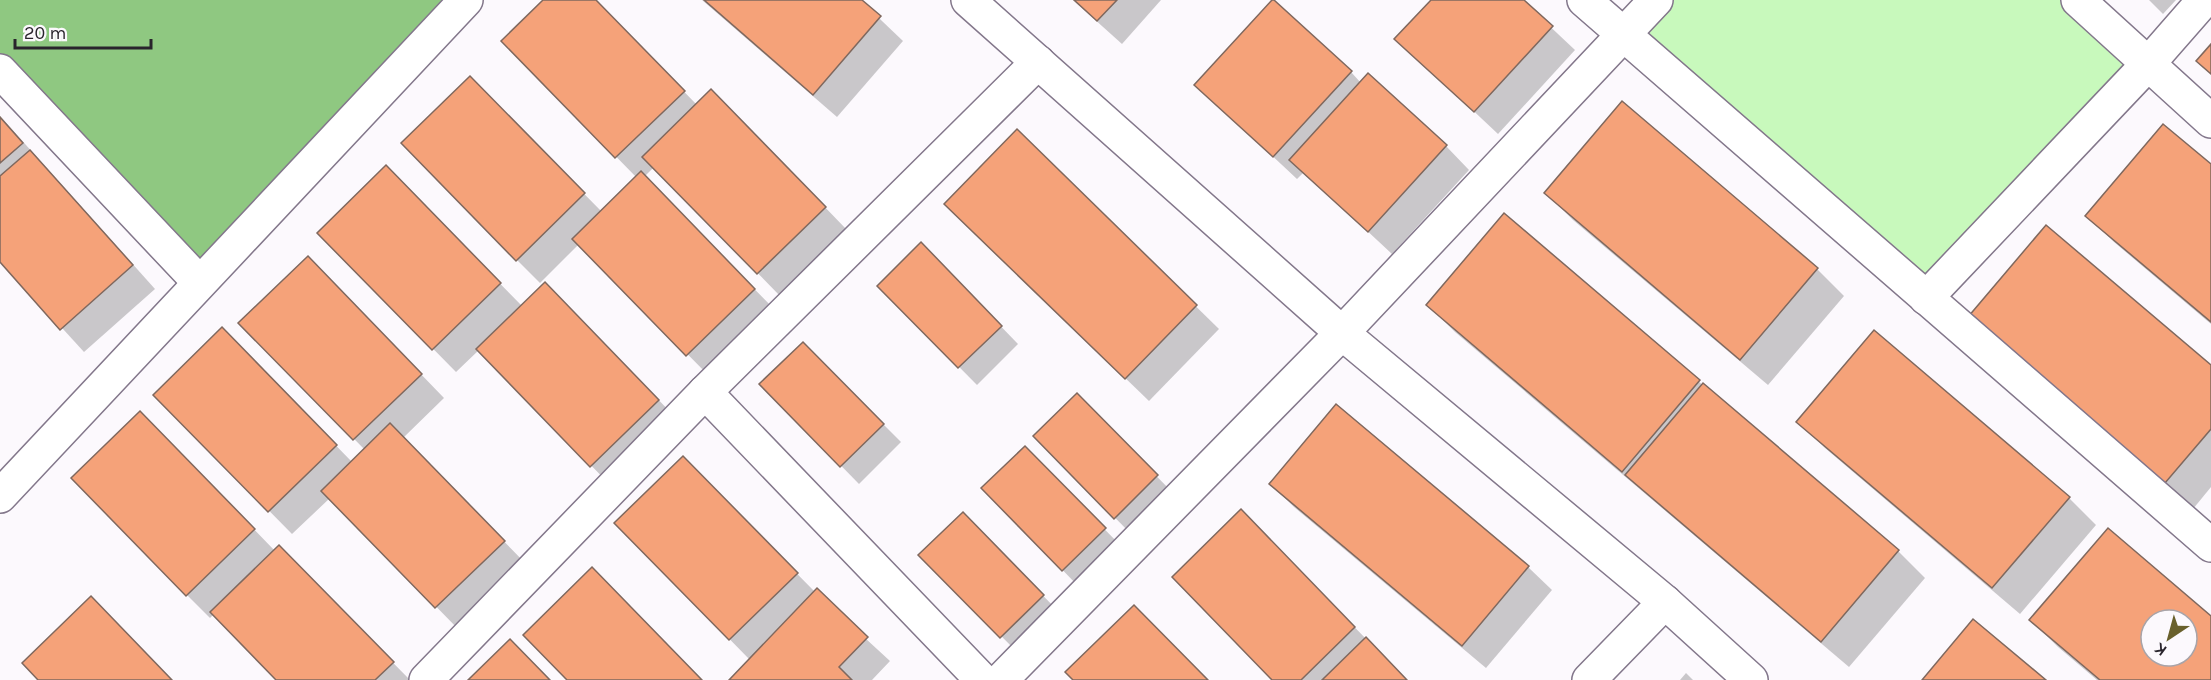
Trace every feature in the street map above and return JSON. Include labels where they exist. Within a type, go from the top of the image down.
[{"type":"street","points":[[0,496],[466,0]]},
{"type":"street","points":[[968,0],[1342,333],[1665,602],[1751,680]]},
{"type":"street","points":[[1584,0],[2211,545]]},
{"type":"street","points":[[1001,680],[1342,333],[1656,0]]},
{"type":"street","points":[[2078,0],[2211,121]]},
{"type":"street","points":[[1926,298],[2148,64],[2204,0]]},
{"type":"street","points":[[426,680],[705,392],[1038,62]]},
{"type":"street","points":[[0,71],[199,282]]},
{"type":"street","points":[[705,392],[982,680]]},
{"type":"street","points":[[1589,680],[1665,602]]},
{"type":"green space","points":[[0,0],[466,0],[199,282],[0,71]]},
{"type":"green space","points":[[1656,0],[2078,0],[2148,64],[1926,298],[1623,34]]},
{"type":"building","points":[[543,0],[596,0],[685,91],[615,158],[501,41]]},
{"type":"building","points":[[704,0],[862,0],[881,16],[813,95]]},
{"type":"building","points":[[1074,0],[1117,0],[1097,21]]},
{"type":"building","points":[[1272,0],[1352,71],[1273,157],[1194,85]]},
{"type":"building","points":[[1431,0],[1524,0],[1553,26],[1474,112],[1394,39]]},
{"type":"building","points":[[2211,44],[2211,74],[2196,61]]},
{"type":"building","points":[[1368,73],[1447,145],[1368,232],[1289,160]]},
{"type":"building","points":[[470,76],[585,193],[516,261],[401,143]]},
{"type":"building","points":[[711,89],[826,207],[757,274],[642,157]]},
{"type":"building","points":[[1622,101],[1818,268],[1740,360],[1544,193]]},
{"type":"building","points":[[0,117],[23,143],[0,163]]},
{"type":"building","points":[[2163,124],[2211,164],[2211,322],[2085,216]]},
{"type":"building","points":[[1017,129],[1197,305],[1125,379],[944,204]]},
{"type":"building","points":[[30,150],[133,265],[60,330],[0,262],[0,176]]},
{"type":"building","points":[[386,165],[501,283],[432,350],[317,233]]},
{"type":"building","points":[[641,171],[755,289],[686,356],[572,239]]},
{"type":"building","points":[[1504,213],[1700,380],[1622,472],[1426,305]]},
{"type":"building","points":[[2046,225],[2211,365],[2211,429],[2165,483],[1968,317]]},
{"type":"building","points":[[921,242],[1002,326],[958,368],[877,286]]},
{"type":"building","points":[[308,256],[422,374],[353,440],[238,323]]},
{"type":"building","points":[[545,282],[659,400],[590,467],[476,349]]},
{"type":"building","points":[[222,327],[337,445],[268,512],[153,395]]},
{"type":"building","points":[[1874,330],[2070,497],[1992,588],[1796,422]]},
{"type":"building","points":[[803,342],[884,424],[840,467],[759,384]]},
{"type":"building","points":[[1703,383],[1899,550],[1821,642],[1625,475]]},
{"type":"building","points":[[1077,393],[1158,475],[1114,519],[1033,436]]},
{"type":"building","points":[[1336,404],[1529,566],[1462,646],[1269,484]]},
{"type":"building","points":[[140,411],[255,529],[186,596],[71,478]]},
{"type":"building","points":[[390,423],[505,541],[435,608],[321,491]]},
{"type":"building","points":[[1025,446],[1106,528],[1062,571],[981,488]]},
{"type":"building","points":[[683,456],[798,573],[729,640],[614,523]]},
{"type":"building","points":[[1241,509],[1355,627],[1301,680],[1272,680],[1172,577]]},
{"type":"building","points":[[963,512],[1044,595],[1000,638],[918,555]]},
{"type":"building","points":[[2108,528],[2211,616],[2211,680],[2100,680],[2029,620]]},
{"type":"building","points":[[279,545],[394,662],[375,680],[276,680],[210,612]]},
{"type":"building","points":[[592,567],[702,680],[567,680],[523,635]]},
{"type":"building","points":[[817,588],[868,637],[839,667],[852,680],[729,680]]},
{"type":"building","points":[[91,596],[172,680],[38,680],[22,663]]},
{"type":"building","points":[[1134,605],[1208,680],[1073,680],[1065,672]]},
{"type":"building","points":[[1973,619],[2046,680],[1922,680]]},
{"type":"building","points":[[1366,637],[1407,680],[1322,680]]},
{"type":"building","points":[[510,639],[550,680],[468,680]]}]
